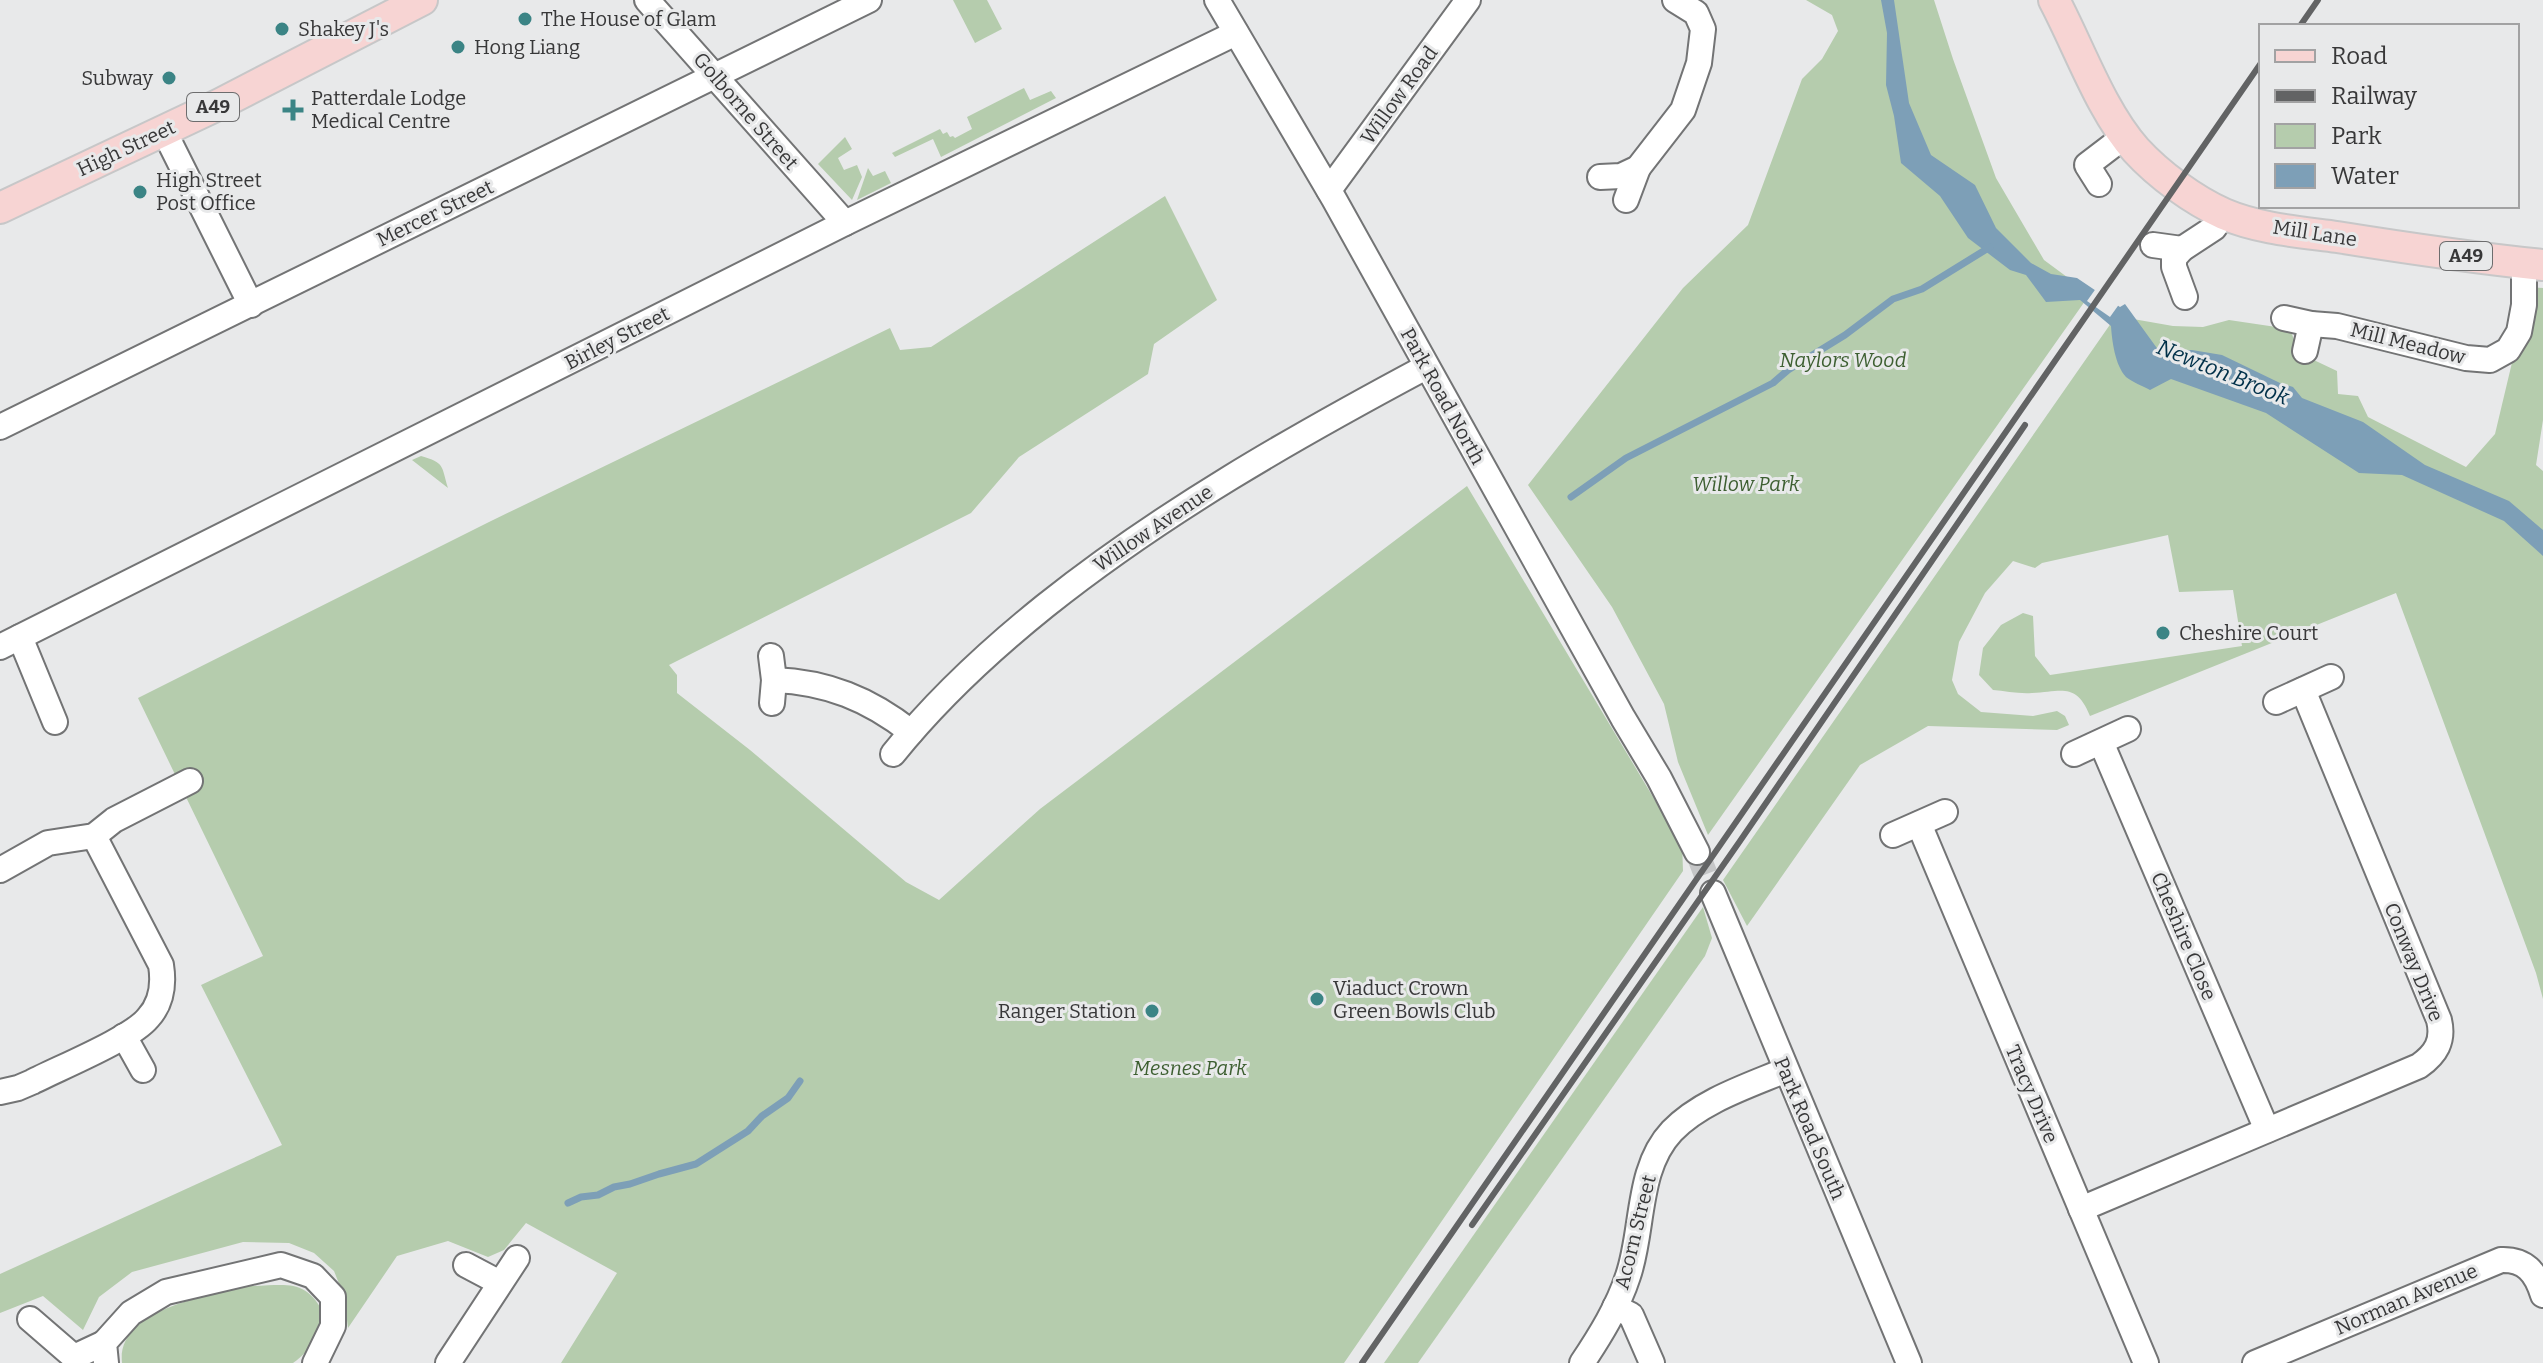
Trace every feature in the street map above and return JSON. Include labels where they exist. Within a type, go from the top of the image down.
[{"type":"main road","name":"High Street","points":[[0,208],[164,131],[422,0]]},
{"type":"main road","name":"Mill Lane","points":[[2054,0],[2097,88],[2125,136],[2152,166],[2200,202],[2224,214],[2285,230],[2533,264]]},
{"type":"street","name":"Golborne Street","points":[[647,0],[845,223]]},
{"type":"street","name":"Mercer Street","points":[[0,427],[869,0]]},
{"type":"street","name":"Park Road North","points":[[1217,0],[1329,190],[1667,792],[1697,852]]},
{"type":"street","name":"Willow Road","points":[[1329,190],[1468,0]]},
{"type":"street","points":[[1626,200],[1638,168],[1683,110],[1699,63],[1703,29],[1696,13],[1675,0]]},
{"type":"street","name":"Birley Street","points":[[10,642],[845,223],[1236,33]]},
{"type":"street","points":[[164,131],[251,305]]},
{"type":"street","points":[[2087,166],[2125,136]]},
{"type":"street","points":[[1600,177],[1621,176],[1638,168]]},
{"type":"street","points":[[2185,297],[2174,267],[2179,251],[2214,228],[2224,214]]},
{"type":"street","points":[[2153,245],[2179,251]]},
{"type":"street","name":"Mill Meadow","points":[[2284,318],[2337,326],[2466,358],[2490,360],[2508,350],[2519,332],[2533,264]]},
{"type":"street","points":[[2305,351],[2311,324]]},
{"type":"street","name":"Willow Avenue","points":[[893,754],[947,691],[1001,642],[1093,568],[1205,492],[1426,367]]},
{"type":"street","points":[[10,642],[55,722]]},
{"type":"street","points":[[2276,702],[2331,677]]},
{"type":"street","points":[[772,680],[798,681],[863,699],[891,715],[911,732]]},
{"type":"street","name":"Conway Drive","points":[[2081,1209],[2419,1066],[2435,1052],[2442,1031],[2303,690]]},
{"type":"street","points":[[2074,754],[2128,729]]},
{"type":"street","name":"Cheshire Close","points":[[2101,742],[2267,1130]]},
{"type":"street","points":[[0,870],[48,843],[94,836],[114,820],[190,781]]},
{"type":"street","points":[[1893,835],[1945,812]]},
{"type":"street","name":"Tracy Drive","points":[[1919,824],[2146,1363]]},
{"type":"street","points":[[0,1092],[32,1082],[124,1036],[148,1019],[161,998],[161,965],[94,836]]},
{"type":"street","name":"Park Road South","points":[[1713,893],[1909,1363]]},
{"type":"street","points":[[124,1036],[143,1070]]},
{"type":"street","name":"Acorn Street","points":[[1582,1363],[1615,1307],[1628,1277],[1645,1186],[1664,1141],[1692,1114],[1786,1070]]},
{"type":"street","points":[[448,1363],[517,1258]]},
{"type":"street","name":"Norman Avenue","points":[[2255,1363],[2501,1260],[2521,1262],[2531,1270],[2539,1281],[2543,1295]]},
{"type":"street","points":[[30,1319],[74,1357],[105,1353],[131,1313],[166,1292],[281,1265],[313,1276],[333,1297],[333,1326],[315,1363]]},
{"type":"street","points":[[466,1265],[500,1283]]},
{"type":"street","points":[[1615,1307],[1631,1315],[1652,1363]]},
{"type":"green space","points":[[953,0],[987,0],[1002,29],[975,43]]},
{"type":"green space","name":"Naylors Wood","points":[[1806,0],[1934,0],[1996,178],[2044,260],[2090,294],[1708,835],[1678,762],[1664,704],[1612,607],[1528,485],[1683,288],[1748,225],[1802,79],[1822,59],[1838,31],[1832,15]]},
{"type":"green space","points":[[1024,88],[1030,100],[1051,91],[1056,98],[941,157],[933,139],[895,157],[892,153],[940,129],[943,134],[947,132],[955,138],[972,129],[967,117]]},
{"type":"green space","points":[[845,137],[852,149],[838,158],[844,170],[857,165],[862,177],[852,200],[818,164]]},
{"type":"green space","points":[[868,168],[873,176],[885,171],[891,183],[857,200]]},
{"type":"green space","name":"Mesnes Park","points":[[1165,196],[1217,300],[1154,344],[1148,374],[1019,457],[971,513],[669,665],[677,675],[677,693],[750,750],[906,882],[939,900],[1040,809],[1467,486],[1682,842],[1683,871],[1344,1363],[561,1363],[617,1273],[526,1223],[504,1250],[488,1257],[448,1241],[397,1256],[348,1328],[344,1296],[334,1271],[314,1253],[289,1243],[243,1242],[132,1272],[99,1297],[83,1330],[43,1296],[0,1313],[0,1274],[282,1145],[201,985],[263,956],[138,698],[489,522],[890,328],[900,350],[931,347]]},
{"type":"green space","points":[[2530,287],[2543,288],[2543,420],[2536,465],[2543,471],[2543,999],[2396,593],[2090,716],[2079,698],[2067,691],[2027,693],[1993,690],[1979,675],[1983,648],[2001,625],[2023,613],[2033,616],[2035,656],[2050,675],[2242,646],[2233,590],[2179,592],[2168,535],[2042,563],[2035,568],[2013,561],[1985,593],[1959,642],[1952,680],[1958,694],[1981,712],[2033,716],[2057,711],[2065,716],[2069,725],[2057,730],[1928,726],[1860,765],[1747,926],[1723,880],[2116,316],[2173,326],[2203,327],[2229,320],[2290,329],[2299,353],[2337,371],[2338,394],[2358,396],[2368,417],[2466,467],[2495,434]]},
{"type":"green space","points":[[421,456],[441,466],[448,488],[412,460]]},
{"type":"green space","points":[[1703,907],[1712,938],[1705,956],[1418,1363],[1384,1363]]},
{"type":"green space","points":[[285,1285],[303,1289],[325,1316],[309,1348],[293,1363],[122,1363],[124,1344],[134,1329],[150,1317],[191,1300],[250,1286]]},
{"type":"water","name":"Newton Brook","points":[[1881,0],[1894,0],[1909,103],[1931,155],[1975,185],[1996,228],[2031,263],[2051,274],[2077,278],[2120,307],[2125,304],[2159,351],[2192,350],[2222,355],[2293,387],[2302,398],[2363,422],[2425,465],[2509,501],[2543,530],[2543,556],[2504,521],[2402,475],[2359,473],[2266,413],[2171,379],[2150,390],[2126,377],[2117,360],[2111,326],[2080,300],[2046,302],[2026,275],[2010,270],[1968,238],[1940,196],[1901,163],[1886,85],[1887,33]]},
{"type":"pier","points":[[2097,287],[2120,303],[2110,317],[2087,301]]},
{"type":"waterway","points":[[1571,497],[1626,458],[1773,383],[1893,299],[1922,289],[1990,247]]},
{"type":"waterway","points":[[568,1203],[696,1164],[748,1131],[762,1116],[788,1098],[800,1081]]},
{"type":"tunnel","points":[[1697,852],[1713,893]]},
{"type":"railway","points":[[2301,24],[2318,0]]},
{"type":"railway","points":[[1362,1363],[2259,66]]},
{"type":"railway","points":[[1472,1225],[2025,425]]},
{"type":"place","name":"The House of Glam","points":[[525,19]]},
{"type":"place","name":"Shakey J's","points":[[282,29]]},
{"type":"place","name":"Hong Liang","points":[[458,47]]},
{"type":"place","name":"Subway","points":[[169,78]]},
{"type":"place","name":"Patterdale Lodge Medical Centre","points":[[293,110]]},
{"type":"place","name":"High Street Post Office","points":[[140,192]]},
{"type":"place","name":"Cheshire Court","points":[[2163,633]]},
{"type":"place","name":"Viaduct Crown Green Bowls Club","points":[[1317,999]]},
{"type":"place","name":"Ranger Station","points":[[1152,1011]]},
{"type":"park label","name":"Willow Park","points":[[1746,484]]}]
